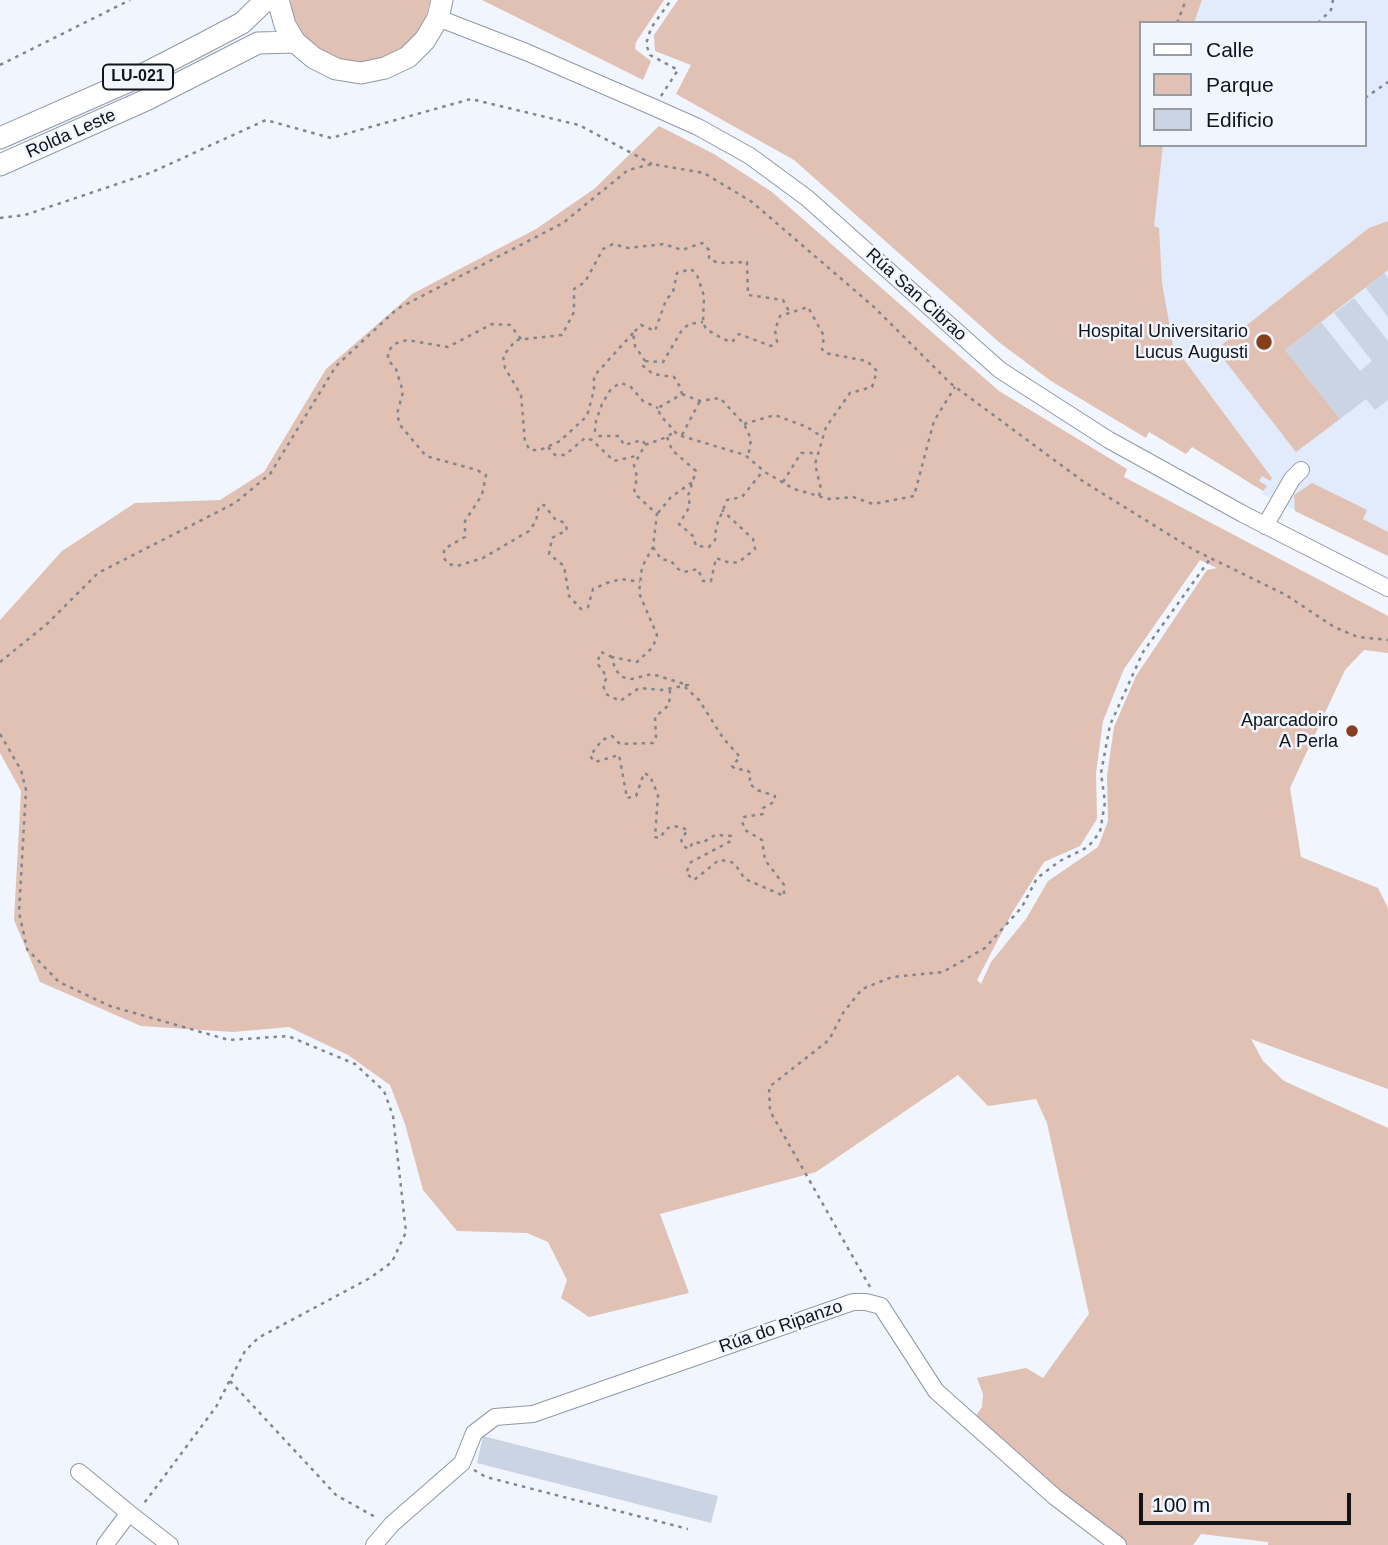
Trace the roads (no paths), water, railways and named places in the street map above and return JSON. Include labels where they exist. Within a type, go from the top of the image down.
[{"type":"highway","name":"Rolda Leste","points":[[0,138],[134,79],[202,44],[242,23],[266,0]]},
{"type":"highway","points":[[278,0],[285,25],[295,42],[314,58],[336,69],[373,71],[408,57],[425,40],[440,9]]},
{"type":"highway","name":"Rolda Leste","points":[[0,165],[146,100],[258,43],[295,42]]},
{"type":"street","name":"Rúa San Cibrao","points":[[440,9],[526,52],[698,127],[750,156],[807,198],[1000,370],[1109,440],[1265,526],[1388,588]]},
{"type":"street","points":[[1265,526],[1292,479],[1301,470]]},
{"type":"street","name":"Rúa do Ripanzo","points":[[374,1545],[392,1524],[462,1463],[474,1433],[495,1417],[533,1414],[853,1302],[881,1306],[936,1391],[1055,1497],[1118,1545]]},
{"type":"street","points":[[79,1472],[170,1545]]},
{"type":"street","points":[[105,1545],[132,1515]]},
{"type":"place","name":"Hospital Universitario Lucus Augusti","points":[[1264,342]]},
{"type":"place","name":"Aparcadoiro A Perla","points":[[1352,731]]}]
